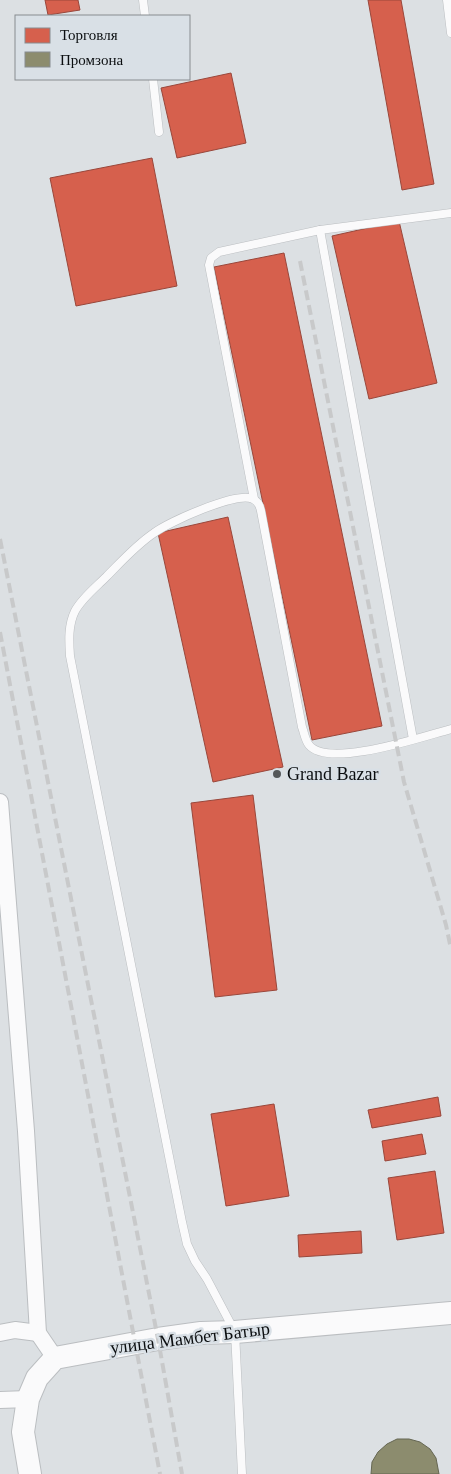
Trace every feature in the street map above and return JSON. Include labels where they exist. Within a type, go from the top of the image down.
[{"type":"main road","name":"улица Мамбет Батыр","points":[[55,1358],[201,1333],[235,1332],[451,1313]]},
{"type":"main road","points":[[30,1474],[23,1432],[28,1399],[37,1378],[55,1358]]},
{"type":"street","points":[[0,802],[26,1131],[38,1333],[47,1343],[55,1358]]},
{"type":"street","points":[[0,1333],[15,1330],[38,1333]]},
{"type":"street","points":[[0,1400],[28,1399]]},
{"type":"lane","points":[[143,0],[145,15]]},
{"type":"lane","points":[[447,0],[451,29]]},
{"type":"lane","points":[[153,80],[159,132]]},
{"type":"lane","points":[[254,499],[209,266],[211,258],[219,252],[320,230],[451,212]]},
{"type":"lane","points":[[320,230],[413,739]]},
{"type":"lane","points":[[242,1474],[235,1332],[195,1261],[187,1244],[182,1222],[70,656],[69,635],[75,612],[84,599],[135,548],[155,532],[210,506],[234,498],[246,497],[254,499],[259,504],[261,511],[302,726],[309,745],[316,750],[327,753],[345,754],[370,750],[451,729]]},
{"type":"building: Торговля","points":[[45,0],[78,0],[80,10],[48,15]]},
{"type":"building: Торговля","points":[[368,0],[401,0],[434,184],[402,190]]},
{"type":"building: Торговля","points":[[231,73],[246,143],[177,158],[161,88]]},
{"type":"building: Торговля","points":[[152,158],[177,286],[76,306],[50,178]]},
{"type":"building: Торговля","points":[[399,221],[437,383],[369,399],[332,236]]},
{"type":"building: Торговля","points":[[284,253],[382,726],[312,740],[214,267]]},
{"type":"building: Торговля","points":[[228,517],[283,767],[213,782],[158,533]]},
{"type":"building: Торговля","points":[[253,795],[277,990],[215,997],[191,803]]},
{"type":"building: Торговля","points":[[438,1097],[441,1116],[372,1128],[368,1110]]},
{"type":"building: Торговля","points":[[274,1104],[289,1196],[226,1206],[211,1114]]},
{"type":"building: Торговля","points":[[422,1134],[426,1154],[385,1161],[382,1141]]},
{"type":"building: Торговля","points":[[435,1171],[444,1233],[397,1240],[388,1178]]},
{"type":"building: Торговля","points":[[361,1231],[362,1253],[299,1257],[298,1235]]},
{"type":"building: Промзона","points":[[397,1439],[409,1439],[420,1442],[430,1449],[436,1458],[439,1474],[371,1474],[372,1462],[378,1452],[387,1444]]},
{"type":"railway","points":[[300,261],[404,782],[446,925],[451,949]]},
{"type":"railway","points":[[0,539],[158,1339],[182,1474]]},
{"type":"railway","points":[[0,632],[160,1474]]},
{"type":"place","name":"Grand Bazar","points":[[277,774]]}]
